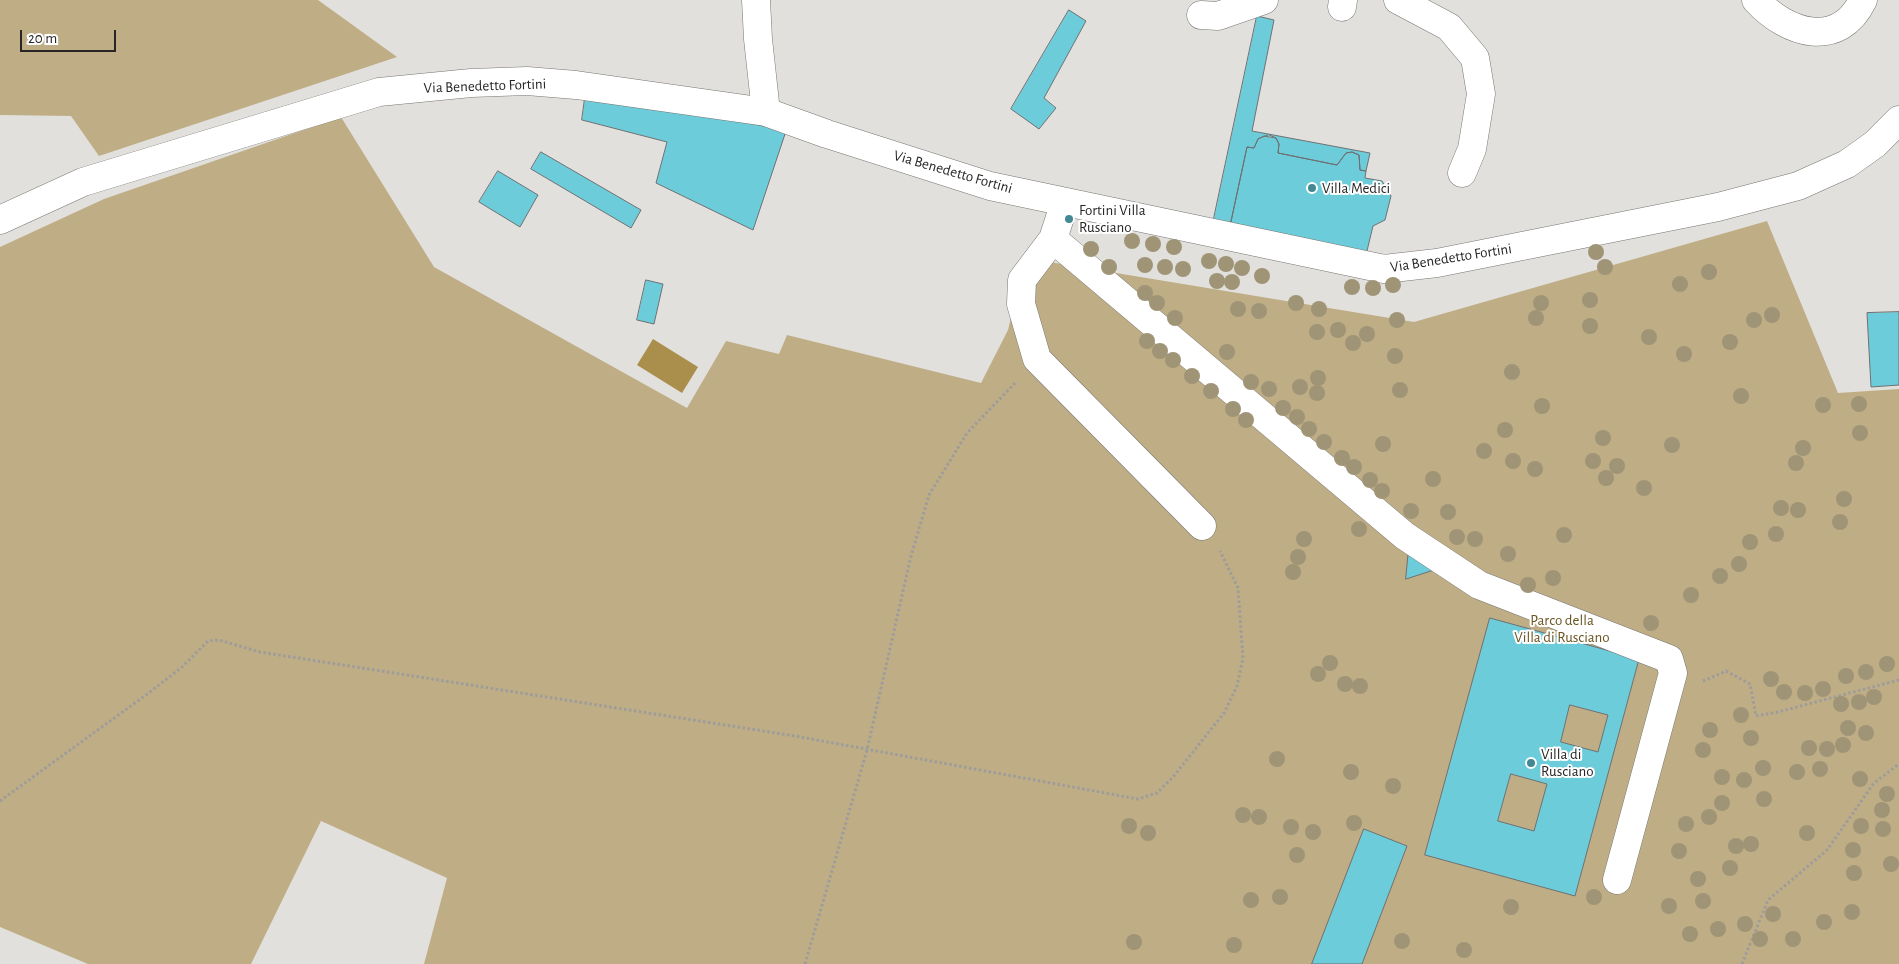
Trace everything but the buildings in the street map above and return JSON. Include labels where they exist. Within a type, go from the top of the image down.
[{"type":"street","points":[[756,0],[766,112]]},
{"type":"street","points":[[1200,15],[1218,16],[1264,0]]},
{"type":"street","points":[[1398,0],[1449,27],[1475,58],[1481,94],[1472,149],[1462,173]]},
{"type":"street","points":[[1756,0],[1768,14],[1791,27],[1808,32],[1823,32],[1843,26],[1856,14],[1863,0]]},
{"type":"street","name":"Via Benedetto Fortini","points":[[0,220],[83,182],[379,92],[528,81],[576,85],[766,112],[827,134],[990,186],[1384,269],[1437,263],[1709,209],[1798,186],[1847,164],[1875,144],[1899,120]]},
{"type":"street","points":[[1065,202],[1053,239],[1022,280],[1021,304],[1037,359],[1202,526]]},
{"type":"street","points":[[1053,239],[1405,536],[1479,585],[1669,659],[1674,673],[1618,880]]},
{"type":"path","points":[[805,964],[867,750],[911,556],[929,495],[967,433],[1037,359]]},
{"type":"path","points":[[0,801],[150,692],[182,667],[208,641],[219,640],[260,652],[776,733],[1060,783],[1138,799],[1157,793],[1173,777],[1224,713],[1237,686],[1243,658],[1238,588],[1224,556],[1202,526]]},
{"type":"path","points":[[1706,679],[1726,671],[1750,684],[1756,716],[1899,680]]},
{"type":"path","points":[[1742,964],[1768,900],[1827,850],[1874,783],[1899,764]]},
{"type":"green space","points":[[0,0],[318,0],[397,57],[99,156],[71,116],[0,115]]},
{"type":"green space","name":"Parco della Villa di Rusciano","points":[[341,117],[434,267],[687,408],[726,341],[779,354],[787,335],[981,383],[1008,330],[1025,258],[1414,322],[1767,221],[1838,393],[1899,389],[1899,964],[424,964],[447,878],[321,821],[251,964],[88,964],[0,927],[0,247],[104,199]]},
{"type":"shaded area","points":[[653,339],[698,367],[682,393],[637,365]]},
{"type":"place","name":"Villa Medici","points":[[1312,188]]},
{"type":"place","name":"Fortini Villa Rusciano","points":[[1069,219]]},
{"type":"place","name":"Villa di Rusciano","points":[[1531,763]]}]
